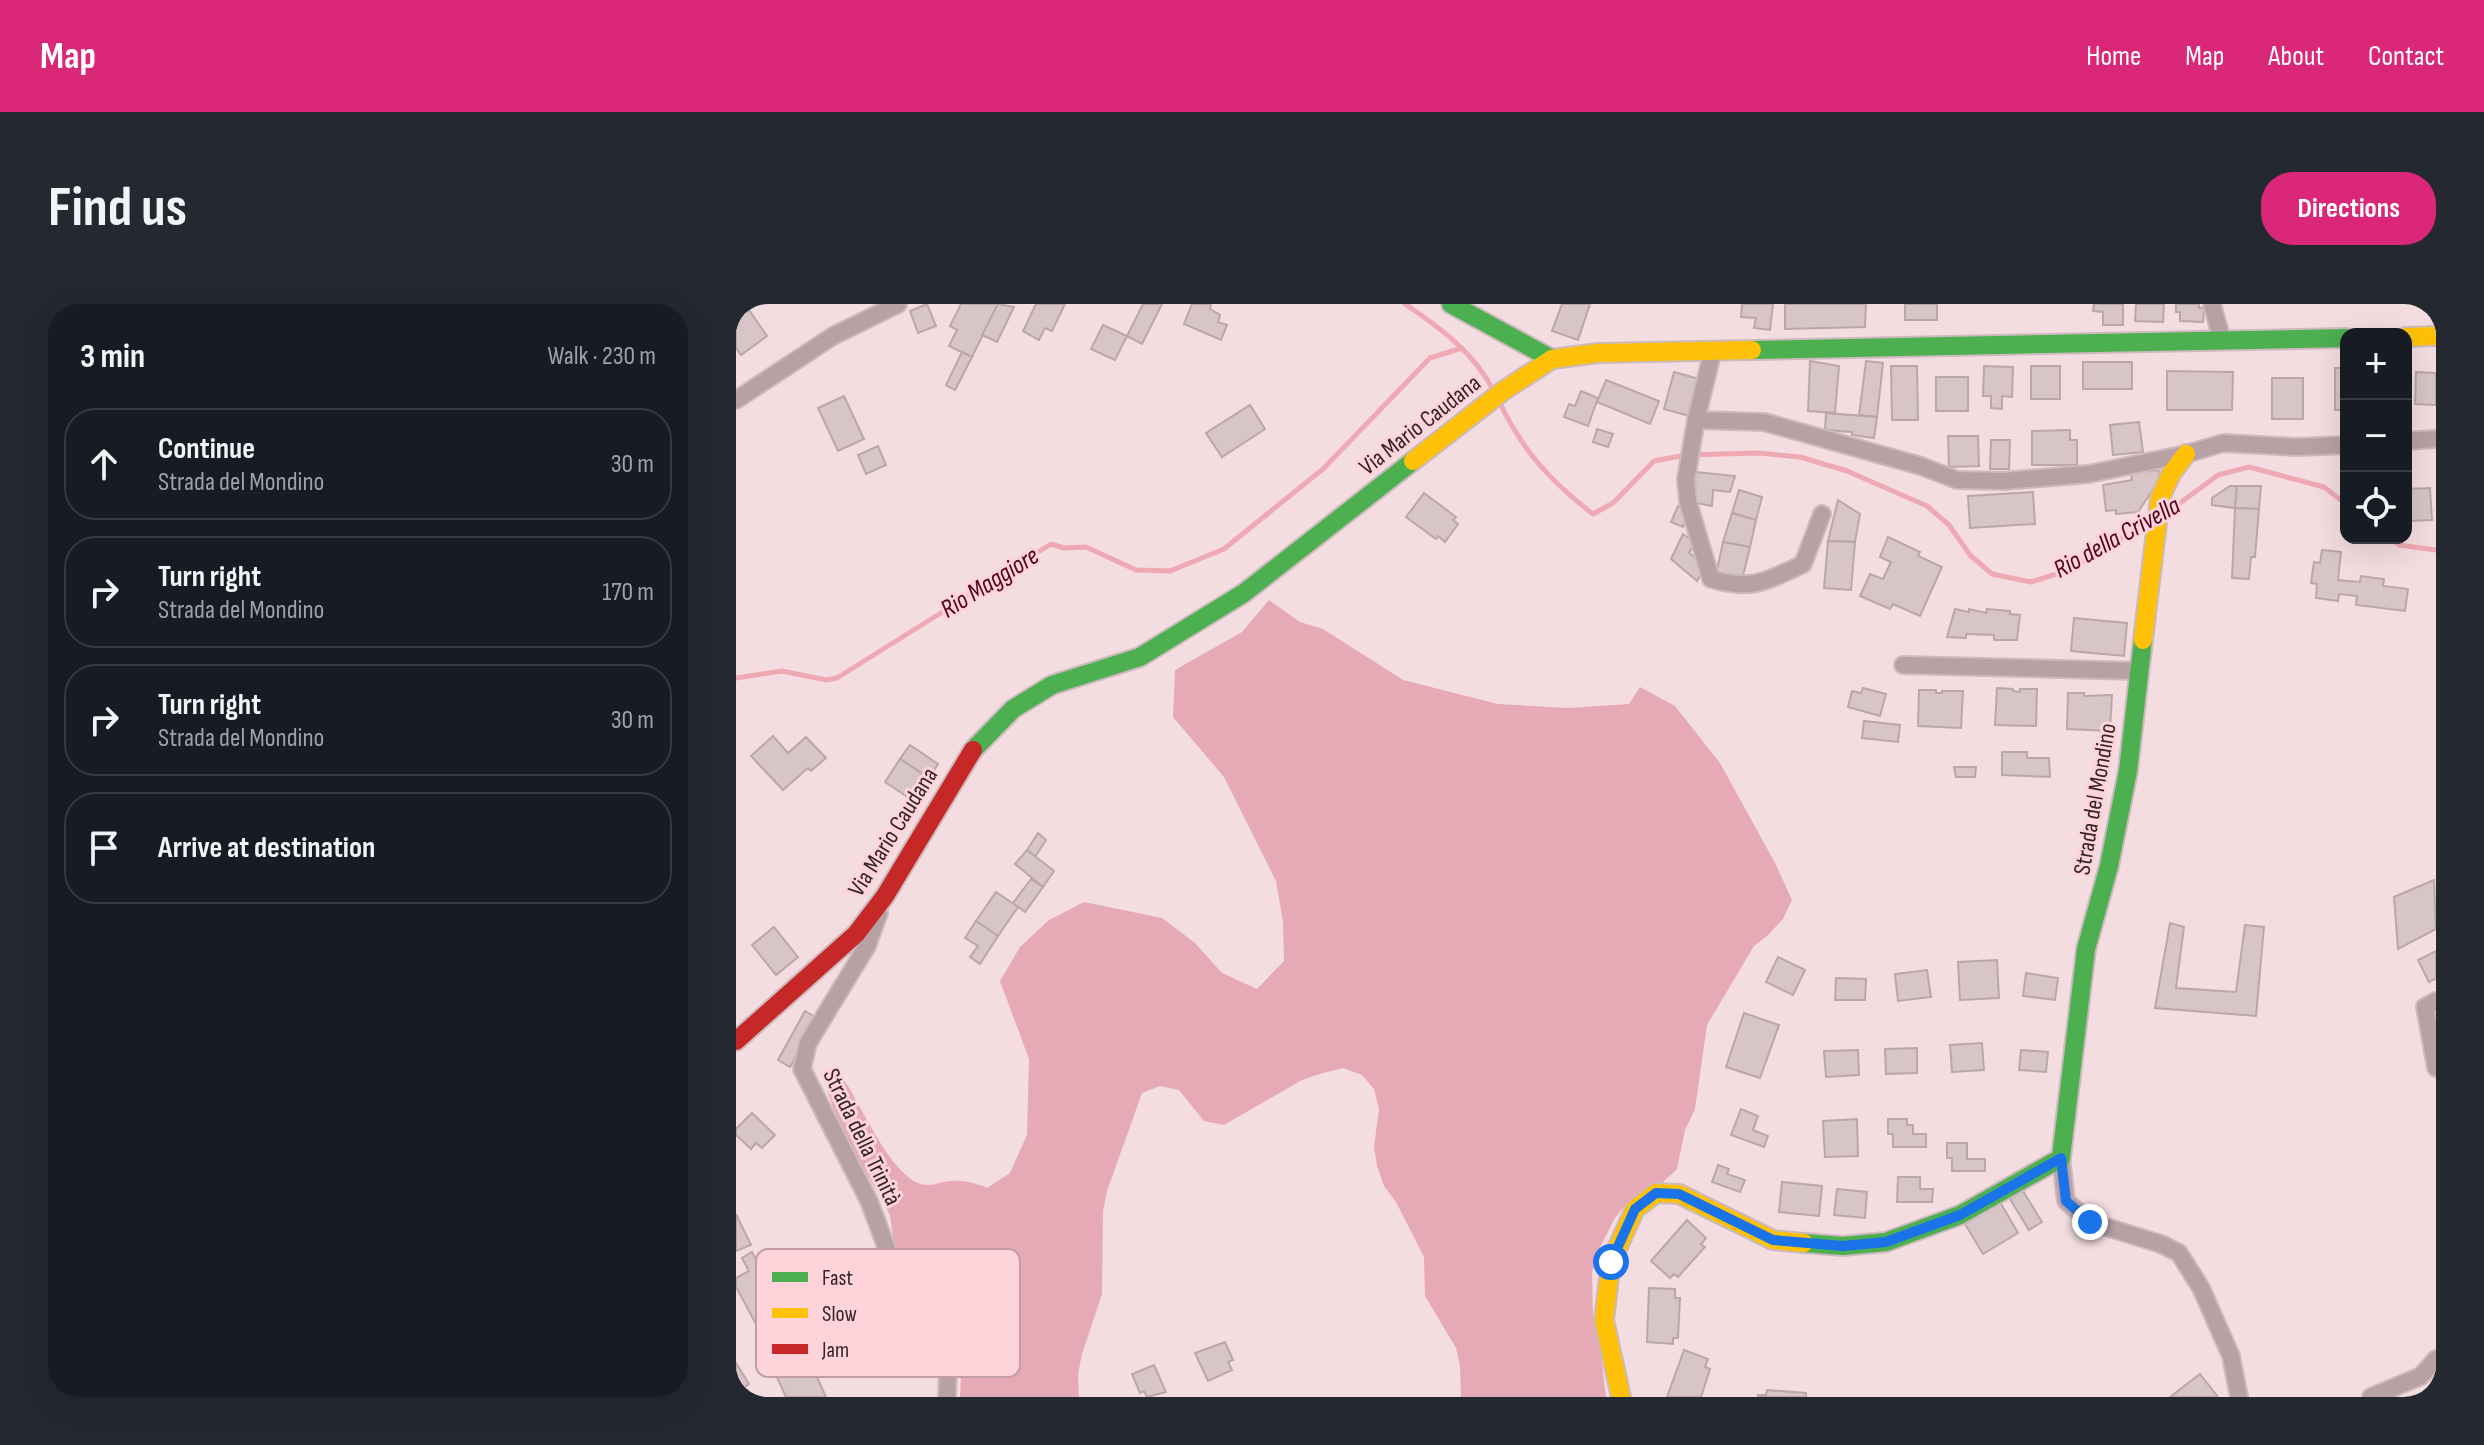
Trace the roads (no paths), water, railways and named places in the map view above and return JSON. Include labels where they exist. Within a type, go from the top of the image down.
[{"type":"main road","points":[[1451,304],[1552,359]]},
{"type":"main road","points":[[2412,337],[2436,336]]},
{"type":"main road","name":"Via Mario Caudana","points":[[736,1041],[856,934],[885,896],[972,751],[1013,709],[1052,685],[1140,657],[1244,593],[1487,403],[1552,359],[1598,353],[2340,338]]},
{"type":"main road","name":"Strada del Mondino","points":[[2061,1158],[2086,949],[2109,866],[2125,785],[2159,505],[2171,474],[2186,454]]},
{"type":"main road","points":[[1621,1397],[1604,1320],[1611,1262],[1635,1209],[1656,1193],[1679,1194],[1773,1240],[1843,1246],[1886,1242],[1960,1215],[2061,1158]]},
{"type":"street","points":[[736,400],[833,336],[898,304]]},
{"type":"street","points":[[2212,304],[2222,340]]},
{"type":"street","points":[[1713,350],[1686,479],[1688,502],[1711,579],[1730,585],[1752,585],[1803,564],[1822,514]]},
{"type":"street","points":[[1696,420],[1764,422],[1921,466],[1957,480],[2003,481],[2089,474],[2223,443],[2296,447],[2340,445]]},
{"type":"street","points":[[2412,441],[2436,439]]},
{"type":"street","points":[[1903,665],[2139,671]]},
{"type":"street","name":"Strada della Trinità","points":[[885,896],[867,946],[808,1043],[802,1069],[869,1201],[887,1249]]},
{"type":"street","points":[[2436,1001],[2425,1007],[2436,1068]]},
{"type":"street","name":"Strada del Mondino","points":[[2061,1158],[2066,1201],[2090,1222],[2161,1244],[2179,1253],[2201,1288],[2231,1356],[2239,1397]]},
{"type":"street","points":[[2371,1397],[2421,1376],[2436,1359]]},
{"type":"street","name":"Strada della Trinità","points":[[947,1397],[948,1377]]},
{"type":"waterway","name":"Rio della Crivella","points":[[1405,304],[1467,354],[1494,392]]},
{"type":"waterway","name":"Rio Maggiore","points":[[736,678],[782,671],[826,680],[837,678],[1051,544],[1064,548],[1086,547],[1136,570],[1170,571],[1224,549],[1323,469],[1430,358],[1462,348]]},
{"type":"waterway","name":"Rio della Crivella","points":[[1499,401],[1517,435],[1538,464],[1593,514],[1613,503],[1654,461],[1686,455],[1758,453],[1800,457],[1847,471],[1927,506],[1949,525],[1970,555],[1992,574],[2031,582],[2066,571],[2149,522]]},
{"type":"waterway","name":"Rio della Crivella","points":[[2165,514],[2218,475],[2249,467],[2324,487],[2340,499]]},
{"type":"waterway","name":"Rio della Crivella","points":[[2398,544],[2436,550]]}]
